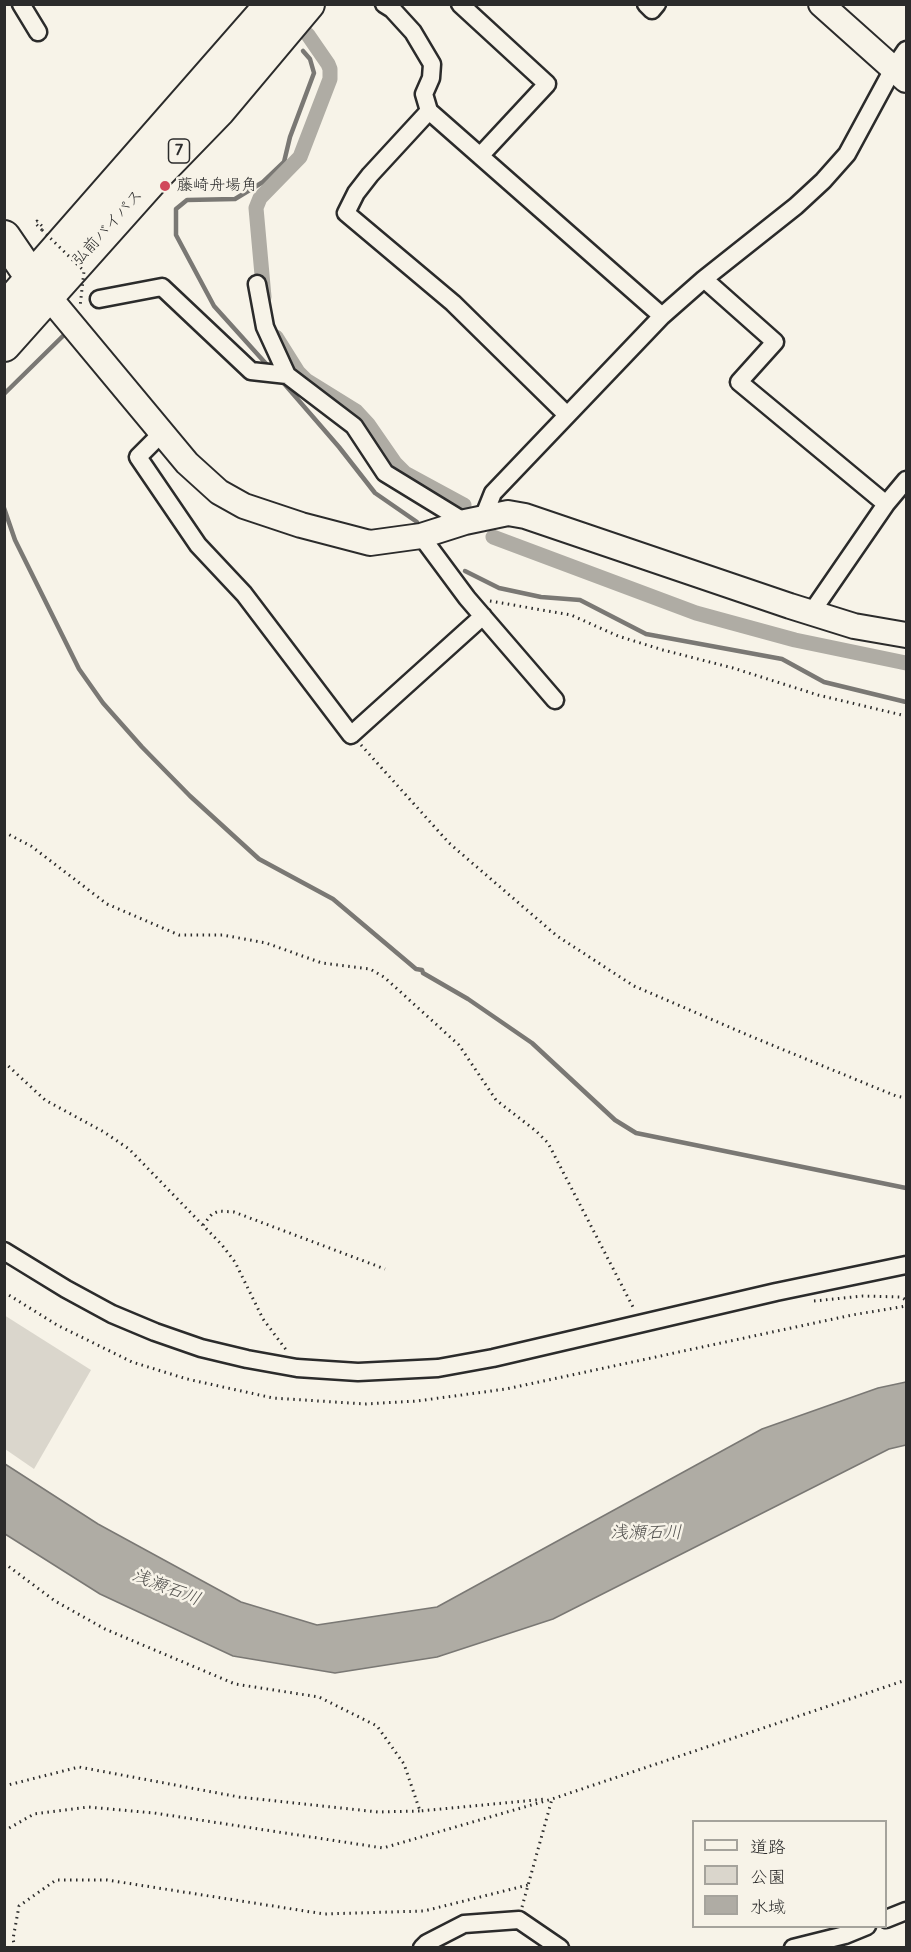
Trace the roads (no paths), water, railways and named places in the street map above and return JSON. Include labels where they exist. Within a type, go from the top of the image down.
[{"type":"highway","name":"弘前バイパス","points":[[4,345],[40,287],[272,4]]},
{"type":"highway","name":"弘前バイパス","points":[[4,310],[40,287],[154,177],[219,110],[308,4]]},
{"type":"highway","points":[[4,237],[40,287]]},
{"type":"street","points":[[21,4],[38,32]]},
{"type":"street","points":[[384,4],[392,9],[413,32],[432,64],[431,78],[424,94],[429,111],[662,316]]},
{"type":"street","points":[[460,4],[547,84],[480,156]]},
{"type":"street","points":[[646,4],[652,10],[657,4]]},
{"type":"street","points":[[474,520],[493,493],[662,316],[704,279],[796,206],[847,154],[902,66],[821,4]]},
{"type":"street","points":[[429,111],[370,175],[356,193],[346,213],[453,303],[567,415]]},
{"type":"street","points":[[704,279],[775,342],[739,382],[886,504]]},
{"type":"street","points":[[257,284],[265,327],[287,375]]},
{"type":"street","points":[[40,287],[187,463],[219,492],[244,506],[301,525],[369,543],[421,536],[474,520],[508,513],[525,516],[811,613],[854,626],[906,636]]},
{"type":"street","points":[[99,299],[162,287],[250,371],[287,375],[354,426],[386,473],[474,520]]},
{"type":"street","points":[[161,434],[138,457],[198,545],[244,594],[351,735],[483,616]]},
{"type":"street","points":[[811,613],[886,504],[906,480]]},
{"type":"street","points":[[421,536],[467,598],[555,700]]},
{"type":"street","points":[[4,1251],[112,1314],[154,1332],[201,1348],[247,1359],[297,1368],[358,1372],[438,1368],[493,1358],[776,1292],[906,1265]]},
{"type":"street","points":[[887,1918],[906,1911]]},
{"type":"street","points":[[422,1947],[464,1924],[519,1920],[560,1947]]},
{"type":"street","points":[[793,1947],[845,1935],[862,1928]]},
{"type":"water","name":"浅瀬石川","points":[[906,1382],[906,1445],[889,1449],[553,1619],[437,1657],[335,1673],[233,1656],[100,1594],[5,1534],[5,1464],[98,1524],[241,1602],[317,1625],[437,1607],[762,1429],[878,1388]]},
{"type":"waterway","points":[[264,297],[256,208],[260,198],[300,157],[330,79],[328,64],[308,35]]},
{"type":"waterway","points":[[269,367],[214,306],[176,235],[176,209],[187,200],[235,199],[263,182],[284,162],[290,137],[314,73],[310,59],[303,51]]},
{"type":"waterway","points":[[4,394],[67,332]]},
{"type":"waterway","points":[[276,337],[298,372],[306,380],[356,411],[405,473],[464,505]]},
{"type":"waterway","points":[[281,380],[375,493],[417,522]]},
{"type":"waterway","points":[[4,508],[15,540],[79,669],[103,703],[190,796],[259,859],[333,899],[416,969],[422,970],[423,973],[468,999],[532,1043],[615,1120],[636,1133],[906,1188]]},
{"type":"waterway","points":[[493,537],[696,613],[795,640],[906,663]]},
{"type":"waterway","points":[[465,571],[499,588],[541,597],[580,600],[646,634],[782,659],[824,682],[906,702]]},
{"type":"place","name":"藤崎舟場角","points":[[165,186]]}]
